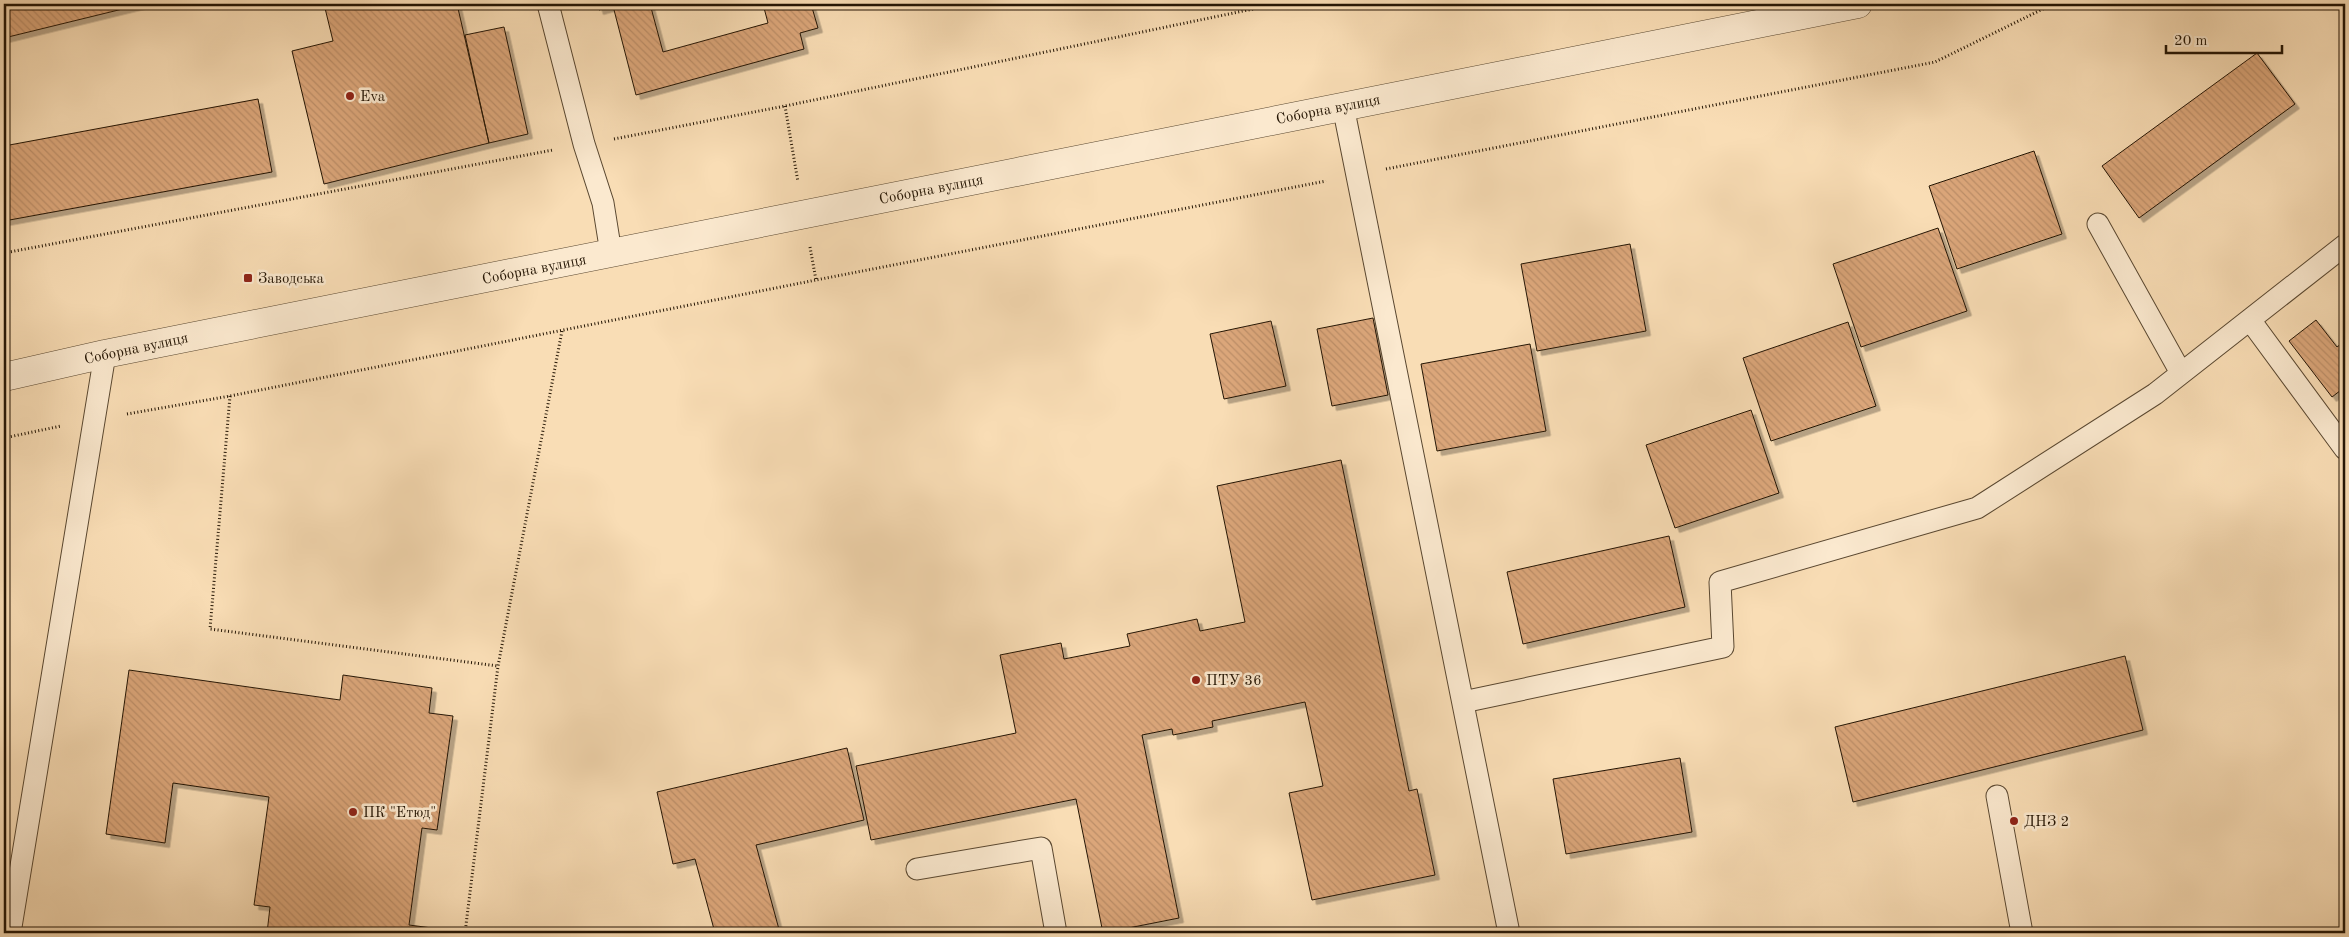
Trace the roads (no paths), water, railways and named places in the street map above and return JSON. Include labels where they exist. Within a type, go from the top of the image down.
[{"type":"street","name":"Соборна вулиця","points":[[4,377],[105,354],[1858,4]]},
{"type":"lane","points":[[548,4],[584,144],[603,203],[612,253]]},
{"type":"lane","points":[[1342,106],[1510,933]]},
{"type":"lane","points":[[2098,224],[2181,373]]},
{"type":"lane","points":[[1463,702],[1723,647],[1720,582],[1977,508],[2155,394],[2345,245]]},
{"type":"lane","points":[[2250,320],[2345,449]]},
{"type":"lane","points":[[10,933],[105,354]]},
{"type":"lane","points":[[1997,796],[2022,933]]},
{"type":"lane","points":[[917,869],[1041,848],[1056,933]]},
{"type":"place","name":"Eva","points":[[350,96]]},
{"type":"place","name":"Заводська","points":[[248,278]]},
{"type":"place","name":"ПТУ 36","points":[[1196,680]]},
{"type":"place","name":"ПК \"Етюд\"","points":[[353,812]]},
{"type":"place","name":"ДНЗ 2","points":[[2014,821]]}]
